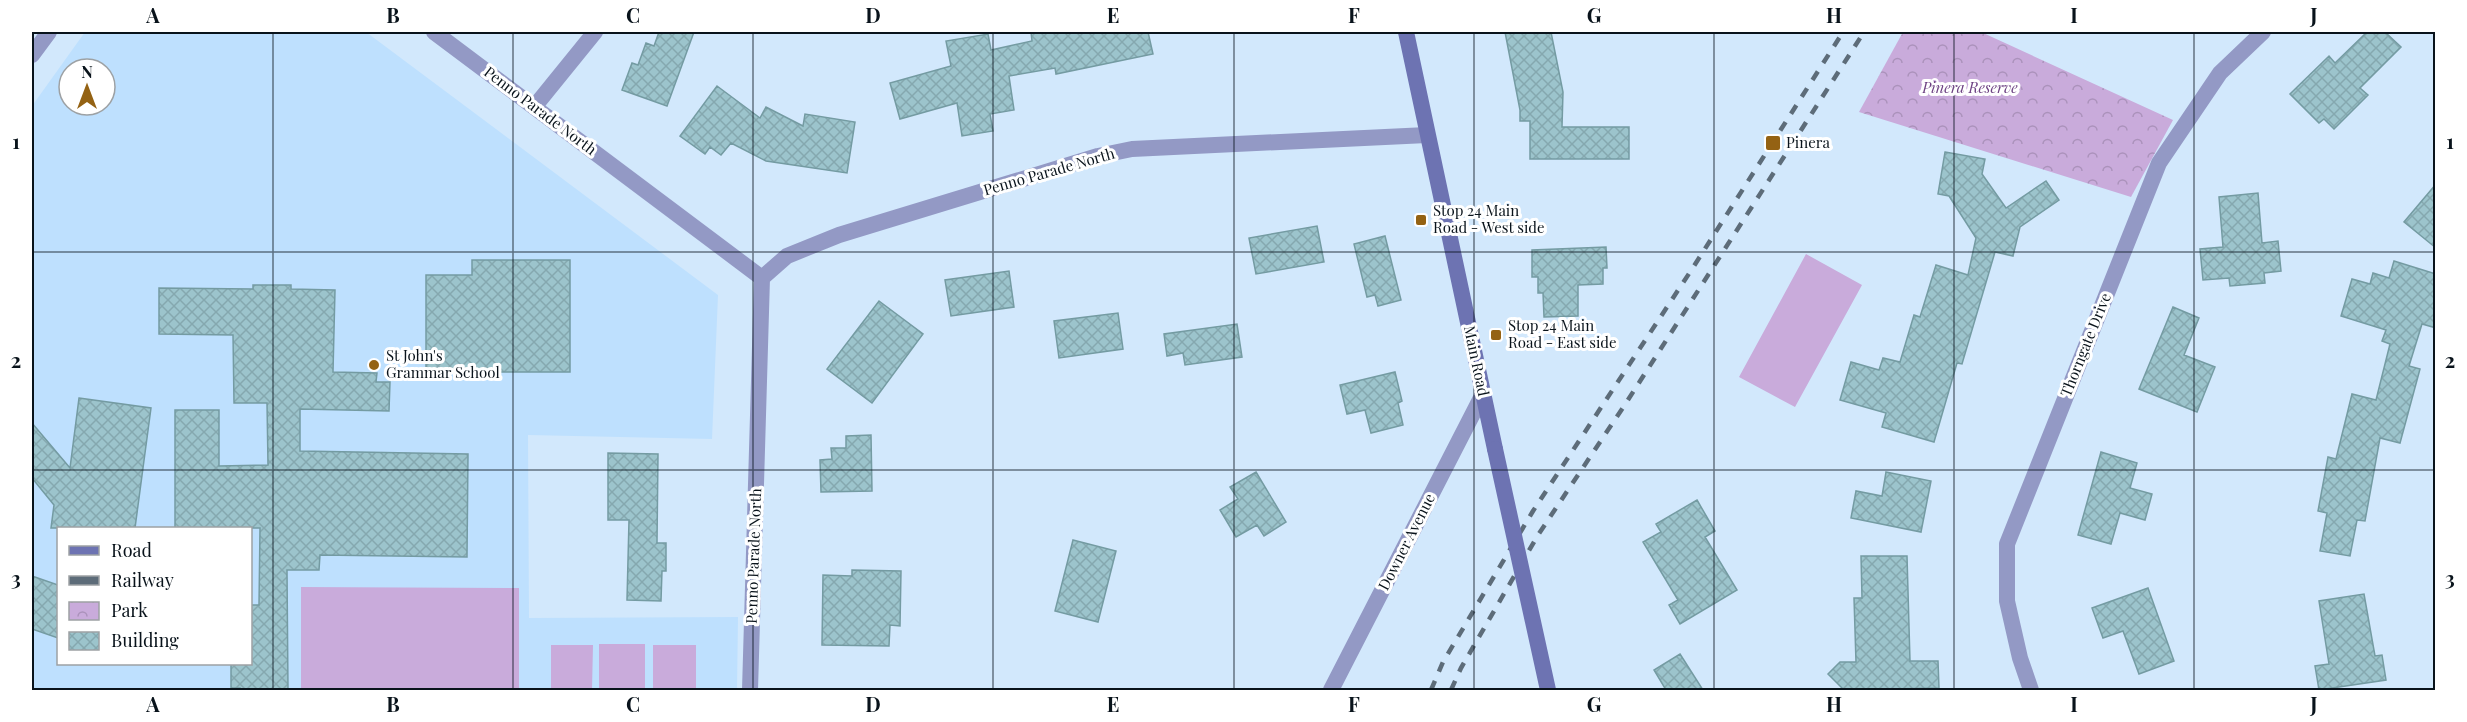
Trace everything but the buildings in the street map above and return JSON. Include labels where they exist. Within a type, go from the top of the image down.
[{"type":"main road","name":"Main Road","points":[[1406,32],[1548,690]]},
{"type":"street","points":[[32,55],[49,32]]},
{"type":"street","name":"Penno Parade North","points":[[434,32],[762,278]]},
{"type":"street","points":[[535,106],[595,32]]},
{"type":"street","name":"Thorngate Drive","points":[[2031,690],[2020,658],[2007,601],[2007,544],[2159,163],[2220,73],[2263,32]]},
{"type":"street","name":"Penno Parade North","points":[[750,690],[762,278],[787,256],[839,235],[1098,156],[1132,149],[1427,135]]},
{"type":"street","name":"Downer Avenue","points":[[1331,690],[1483,394]]},
{"type":"shaded area","name":"St John's Grammar School","points":[[85,32],[366,32],[718,295],[712,439],[528,435],[529,618],[738,617],[737,690],[32,690],[32,106],[57,71],[57,117],[117,117],[117,57],[67,57]]},
{"type":"green space","name":"Pinera Reserve","points":[[1903,32],[1981,32],[2173,120],[2131,197],[1859,112]]},
{"type":"green space","points":[[1806,254],[1862,285],[1795,407],[1739,377]]},
{"type":"green space","points":[[301,587],[519,588],[519,690],[301,690]]},
{"type":"green space","points":[[599,644],[645,644],[645,690],[599,690]]},
{"type":"green space","points":[[551,645],[593,645],[592,690],[551,690]]},
{"type":"green space","points":[[653,645],[696,645],[696,690],[653,690]]},
{"type":"railway","points":[[1431,690],[1443,662],[1533,511],[1694,266],[1843,32]]},
{"type":"railway","points":[[1451,690],[1461,668],[1538,535],[1626,403],[1864,32]]},
{"type":"place","name":"Pinera","points":[[1773,143]]},
{"type":"place","name":"Stop 24 Main Road - West side","points":[[1421,220]]},
{"type":"place","name":"Stop 24 Main Road - East side","points":[[1496,335]]},
{"type":"place","name":"St John's Grammar School","points":[[374,365]]}]
